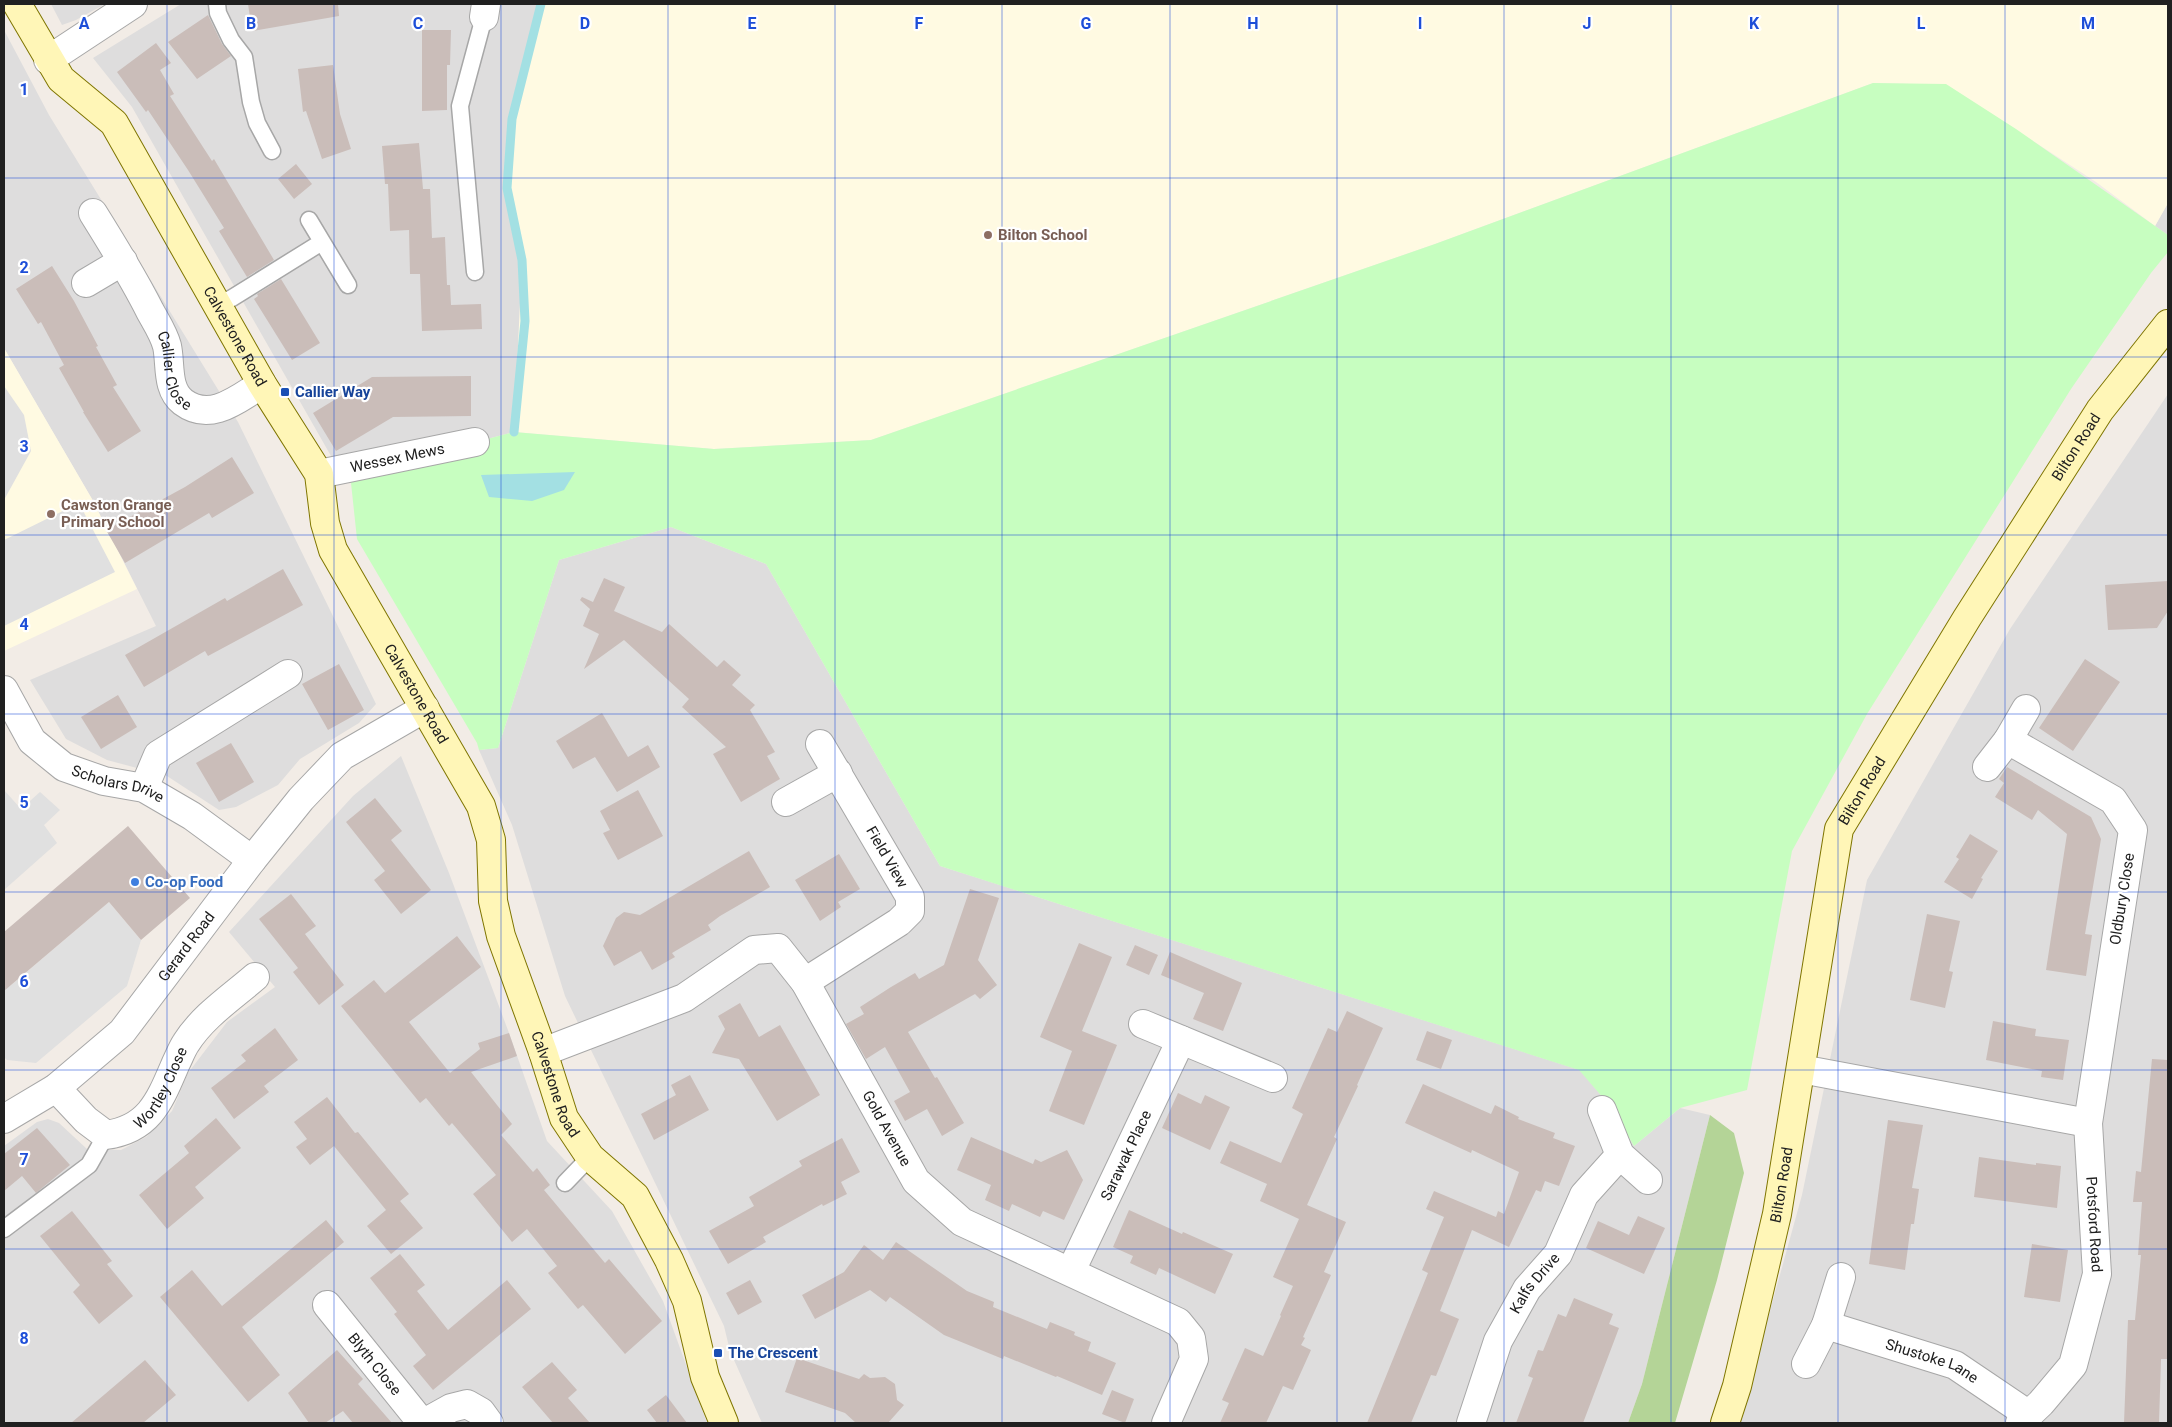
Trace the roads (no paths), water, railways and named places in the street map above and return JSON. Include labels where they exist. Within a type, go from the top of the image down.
[{"type":"street","name":"Calvestone Road","points":[[17,4],[60,79],[114,123],[262,384],[319,474],[326,523],[333,550],[481,806],[491,840],[493,901],[501,936],[543,1052],[564,1118],[590,1157],[635,1196],[669,1260],[687,1301],[705,1377],[724,1423]]},
{"type":"street","points":[[48,60],[133,4]]},
{"type":"street","name":"Callier Close","points":[[93,213],[123,261],[167,345],[170,378],[178,396],[184,403],[213,411],[228,405],[262,384]]},
{"type":"street","points":[[86,283],[123,261]]},
{"type":"street","name":"Bilton Road","points":[[1725,1423],[1737,1386],[1777,1214],[1839,829],[1966,618],[2100,410],[2168,324]]},
{"type":"street","name":"Wessex Mews","points":[[319,474],[476,442]]},
{"type":"street","points":[[144,788],[158,755],[288,674]]},
{"type":"street","name":"Scholars Drive","points":[[4,690],[32,741],[64,767],[104,781],[144,788],[192,816],[252,860]]},
{"type":"street","name":"Gerard Road","points":[[4,1119],[56,1088],[122,1032],[252,860],[301,799],[342,756],[425,708]]},
{"type":"street","points":[[1987,767],[2008,740],[2026,709]]},
{"type":"street","name":"Oldbury Close","points":[[2008,740],[2112,800],[2133,830],[2088,1123]]},
{"type":"street","name":"Field View","points":[[805,982],[899,922],[910,911],[910,897],[820,744]]},
{"type":"street","points":[[786,802],[838,773]]},
{"type":"street","name":"Gold Avenue","points":[[543,1052],[684,998],[754,950],[778,948],[805,982],[916,1181],[962,1222],[1178,1322],[1191,1338],[1194,1359],[1166,1423]]},
{"type":"street","name":"Wortley Close","points":[[106,1135],[121,1133],[135,1126],[152,1112],[163,1094],[185,1044],[200,1024],[255,977]]},
{"type":"street","points":[[1143,1024],[1273,1078]]},
{"type":"street","name":"Sarawak Place","points":[[1071,1272],[1181,1040]]},
{"type":"street","points":[[1801,1070],[2088,1123]]},
{"type":"street","points":[[56,1088],[86,1120],[106,1135]]},
{"type":"street","points":[[1602,1110],[1620,1155],[1648,1180]]},
{"type":"street","name":"Potsford Road","points":[[2025,1419],[2073,1365],[2097,1274],[2088,1123]]},
{"type":"street","name":"Kalfs Drive","points":[[1471,1423],[1498,1341],[1527,1289],[1558,1254],[1584,1195],[1620,1155]]},
{"type":"street","points":[[1806,1364],[1826,1325],[1841,1277]]},
{"type":"street","name":"Blyth Close","points":[[327,1304],[423,1423],[451,1408],[467,1404],[480,1412],[489,1423]]},
{"type":"street","name":"Shustoke Lane","points":[[1826,1325],[1955,1364],[2025,1419]]},
{"type":"lane","points":[[217,4],[218,13],[231,40],[244,58],[251,102],[257,123],[272,151]]},
{"type":"lane","points":[[475,272],[460,106],[485,11]]},
{"type":"lane","points":[[309,220],[348,285]]},
{"type":"lane","points":[[217,305],[322,242]]},
{"type":"lane","points":[[4,1229],[89,1165],[106,1135]]},
{"type":"lane","points":[[565,1183],[590,1157]]},
{"type":"water","points":[[575,472],[564,490],[532,501],[489,497],[481,475]]},
{"type":"waterway","points":[[514,432],[525,321],[522,260],[507,188],[512,119],[541,4]]},
{"type":"place","name":"Bilton School","points":[[988,235]]},
{"type":"place","name":"Callier Way","points":[[285,392]]},
{"type":"place","name":"Cawston Grange Primary School","points":[[51,514]]},
{"type":"place","name":"Co-op Food","points":[[135,882]]},
{"type":"place","name":"The Crescent","points":[[718,1353]]}]
